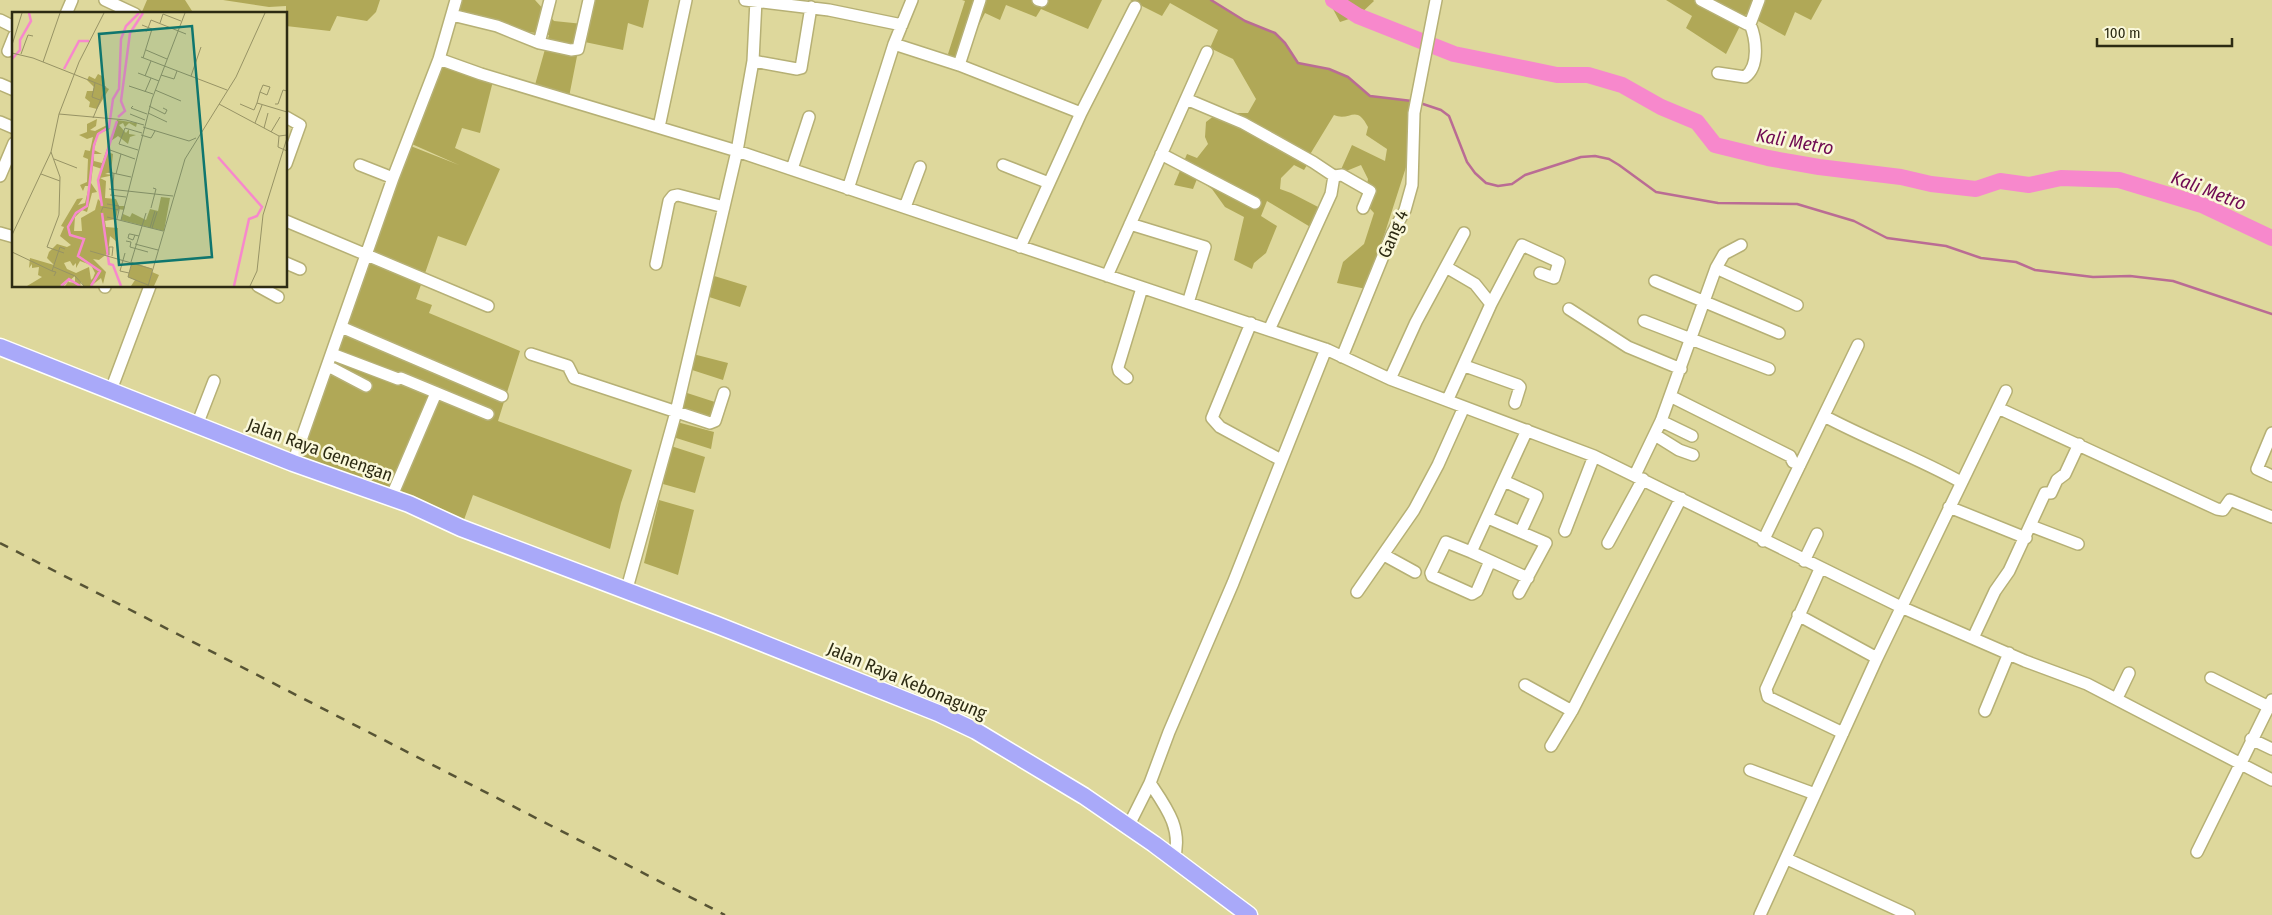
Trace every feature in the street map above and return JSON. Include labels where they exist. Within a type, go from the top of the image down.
[{"type":"highway","name":"Jalan Raya Genengan","points":[[0,347],[293,463],[391,498],[626,592]]},
{"type":"highway","name":"Jalan Raya Kebonagung","points":[[626,592],[717,625],[938,713],[1009,750],[1084,796],[1174,859],[1249,915]]},
{"type":"street","points":[[67,12],[72,0]]},
{"type":"street","points":[[105,0],[131,12]]},
{"type":"street","points":[[293,463],[393,178],[439,59],[456,0]]},
{"type":"street","points":[[538,43],[550,0]]},
{"type":"street","points":[[452,15],[497,26],[538,43],[571,50],[578,48],[589,0]]},
{"type":"street","points":[[659,127],[686,0]]},
{"type":"street","points":[[848,188],[894,44],[912,0]]},
{"type":"street","points":[[958,66],[980,0]]},
{"type":"street","name":"Gang 4","points":[[1128,826],[1150,783],[1169,732],[1232,585],[1281,460],[1404,210],[1412,185],[1416,106],[1436,0]]},
{"type":"street","points":[[1718,73],[1745,76],[1750,72],[1756,44],[1750,24],[1759,0]]},
{"type":"street","points":[[626,592],[676,412],[737,151],[753,61],[753,1],[811,7],[831,5],[902,24]]},
{"type":"street","points":[[1706,2],[1746,24],[1750,24]]},
{"type":"street","points":[[753,61],[797,69],[801,68],[811,7]]},
{"type":"street","points":[[1020,247],[1081,113],[1135,7]]},
{"type":"street","points":[[0,20],[12,25]]},
{"type":"street","points":[[8,51],[12,41]]},
{"type":"street","points":[[894,44],[958,66],[1081,113]]},
{"type":"street","points":[[1107,276],[1208,52]]},
{"type":"street","points":[[439,59],[792,169],[1251,323],[1334,353],[1390,379],[1594,456],[1681,498],[1763,541],[1901,607],[2088,684],[2241,762],[2272,780]]},
{"type":"street","points":[[0,84],[12,89]]},
{"type":"street","points":[[1186,99],[1243,123],[1300,154],[1334,176],[1342,175],[1370,190],[1363,208]]},
{"type":"street","points":[[792,169],[809,117]]},
{"type":"street","points":[[288,118],[300,125],[288,158]]},
{"type":"street","points":[[0,122],[12,127]]},
{"type":"street","points":[[0,176],[12,148]]},
{"type":"street","points":[[1161,154],[1255,203]]},
{"type":"street","points":[[360,165],[393,178]]},
{"type":"street","points":[[1003,165],[1049,183]]},
{"type":"street","points":[[905,207],[920,168]]},
{"type":"street","points":[[1269,330],[1331,194],[1334,176]]},
{"type":"street","points":[[656,264],[669,201],[673,196],[678,195],[724,207]]},
{"type":"street","points":[[288,222],[488,306]]},
{"type":"street","points":[[1130,224],[1205,247],[1188,303]]},
{"type":"street","points":[[0,233],[12,237]]},
{"type":"street","points":[[1390,379],[1416,322],[1464,233]]},
{"type":"street","points":[[1448,400],[1465,366],[1491,304],[1522,246],[1559,262],[1554,278],[1540,273]]},
{"type":"street","points":[[1608,543],[1639,477],[1661,421],[1716,268],[1724,254],[1741,246]]},
{"type":"street","points":[[288,264],[300,268]]},
{"type":"street","points":[[1446,267],[1475,284],[1491,304]]},
{"type":"street","points":[[1716,268],[1797,305]]},
{"type":"street","points":[[1655,281],[1779,333]]},
{"type":"street","points":[[111,390],[149,288]]},
{"type":"street","points":[[262,288],[278,297]]},
{"type":"street","points":[[1127,378],[1119,371],[1118,367],[1142,288]]},
{"type":"street","points":[[1569,309],[1628,347],[1681,369]]},
{"type":"street","points":[[1644,321],[1769,370]]},
{"type":"street","points":[[1251,323],[1212,418],[1220,427],[1281,460]]},
{"type":"street","points":[[341,327],[502,396]]},
{"type":"street","points":[[1763,541],[1858,345]]},
{"type":"street","points":[[332,354],[436,392],[488,414]]},
{"type":"street","points":[[532,354],[568,366],[574,378],[712,422],[724,393]]},
{"type":"street","points":[[328,366],[366,386]]},
{"type":"street","points":[[1465,366],[1518,385],[1520,388],[1515,403]]},
{"type":"street","points":[[196,425],[214,380]]},
{"type":"street","points":[[1760,915],[1877,658],[2006,391]]},
{"type":"street","points":[[391,498],[436,392]]},
{"type":"street","points":[[1670,396],[1790,456],[1793,462],[1800,465]]},
{"type":"street","points":[[1357,592],[1384,555],[1424,490],[1464,407]]},
{"type":"street","points":[[1998,408],[2221,511],[2230,500],[2272,516]]},
{"type":"street","points":[[1824,416],[1856,434],[1885,444],[1961,482]]},
{"type":"street","points":[[1661,421],[1692,436]]},
{"type":"street","points":[[1471,552],[1527,430]]},
{"type":"street","points":[[2272,432],[2257,468],[2272,476]]},
{"type":"street","points":[[1655,435],[1679,450],[1693,455]]},
{"type":"street","points":[[1973,638],[1995,591],[2009,571],[2026,538],[2045,493],[2051,493],[2057,480],[2065,474],[2079,444]]},
{"type":"street","points":[[1565,531],[1594,456]]},
{"type":"street","points":[[1504,481],[1537,496],[1521,531]]},
{"type":"street","points":[[1550,746],[1572,711],[1681,498]]},
{"type":"street","points":[[1949,507],[2026,538]]},
{"type":"street","points":[[1488,518],[1546,543],[1519,593]]},
{"type":"street","points":[[2031,526],[2078,544]]},
{"type":"street","points":[[1804,561],[1817,534]]},
{"type":"street","points":[[1490,561],[1475,593],[1470,593],[1431,575],[1446,542],[1471,552],[1528,578]]},
{"type":"street","points":[[1384,555],[1415,572]]},
{"type":"street","points":[[1820,569],[1766,689],[1766,694],[1768,697],[1843,733]]},
{"type":"street","points":[[1798,615],[1877,658]]},
{"type":"street","points":[[1985,711],[2009,653]]},
{"type":"street","points":[[2117,698],[2128,673]]},
{"type":"street","points":[[2197,852],[2252,739],[2270,708],[2211,678]]},
{"type":"street","points":[[1525,685],[1572,711]]},
{"type":"street","points":[[2252,739],[2272,749]]},
{"type":"street","points":[[1750,770],[1815,794]]},
{"type":"street","points":[[1150,783],[1169,814],[1176,830],[1177,848],[1174,859]]},
{"type":"street","points":[[1787,859],[1909,915]]},
{"type":"shaded area","points":[[147,0],[185,0],[193,12],[142,12]]},
{"type":"shaded area","points":[[223,0],[380,0],[376,12],[367,21],[337,16],[330,31],[288,26],[286,6],[269,7]]},
{"type":"shaded area","points":[[453,0],[535,0],[554,21],[583,24],[586,0],[649,0],[643,28],[628,23],[623,50],[580,41],[568,102],[533,92],[549,35],[522,31],[450,11]]},
{"type":"shaded area","points":[[962,0],[1102,0],[1088,29],[1041,9],[1036,17],[1006,5],[1000,20],[985,13],[959,65],[948,54],[965,1]]},
{"type":"shaded area","points":[[1130,0],[1211,0],[1245,21],[1275,33],[1285,43],[1298,63],[1329,69],[1348,77],[1370,96],[1416,102],[1407,164],[1381,245],[1371,290],[1337,283],[1343,262],[1364,244],[1374,213],[1364,202],[1368,179],[1361,165],[1339,174],[1352,145],[1385,161],[1387,149],[1366,135],[1368,127],[1364,120],[1356,115],[1340,117],[1334,115],[1306,161],[1310,160],[1304,170],[1294,165],[1281,178],[1280,189],[1322,209],[1312,228],[1267,201],[1261,216],[1277,226],[1266,253],[1254,263],[1252,269],[1234,260],[1244,217],[1225,207],[1212,189],[1197,179],[1193,189],[1174,185],[1187,154],[1197,158],[1208,144],[1205,137],[1206,122],[1223,109],[1232,113],[1248,113],[1256,99],[1233,59],[1210,48],[1218,30],[1170,3],[1162,16]]},
{"type":"shaded area","points":[[1325,0],[1374,1],[1358,16],[1340,22],[1333,9]]},
{"type":"shaded area","points":[[1666,0],[1822,0],[1811,20],[1795,12],[1785,36],[1746,14],[1726,54],[1686,28],[1692,16]]},
{"type":"shaded area","points":[[435,59],[494,77],[480,133],[462,128],[455,148],[500,169],[466,246],[438,236],[416,299],[432,305],[429,313],[520,351],[498,421],[632,470],[621,503],[610,549],[473,495],[461,528],[293,463],[344,326],[403,143],[459,165],[405,141]]},
{"type":"shaded area","points":[[711,275],[747,286],[740,307],[706,296]]},
{"type":"shaded area","points":[[693,354],[728,363],[723,380],[689,369]]},
{"type":"shaded area","points":[[684,392],[718,403],[715,419],[680,410]]},
{"type":"shaded area","points":[[677,422],[714,432],[711,449],[673,437]]},
{"type":"shaded area","points":[[671,446],[705,457],[695,493],[663,484]]},
{"type":"shaded area","points":[[659,500],[694,510],[678,575],[644,563]]},
{"type":"waterway","points":[[1211,0],[1245,21],[1275,33],[1285,43],[1298,63],[1329,69],[1348,77],[1370,96],[1412,101]]},
{"type":"waterway","name":"Kali Metro","points":[[1333,0],[1358,16],[1454,54],[1557,75],[1588,75],[1622,85],[1661,107],[1697,122],[1715,145],[1768,158],[1819,167],[1976,189],[2000,181],[2029,185],[2061,178],[2119,180],[2202,205],[2272,238]]},
{"type":"waterway","points":[[1420,103],[1441,110],[1449,116],[1467,162],[1486,183],[1498,186],[1512,184],[1525,175],[1581,157],[1595,156],[1609,159],[1656,192],[1718,203],[1797,204],[1854,221],[1887,238],[1946,246],[1981,258],[2016,262],[2035,270],[2093,277],[2130,276],[2173,281],[2272,314]]},
{"type":"railway","points":[[0,543],[725,915]]}]
